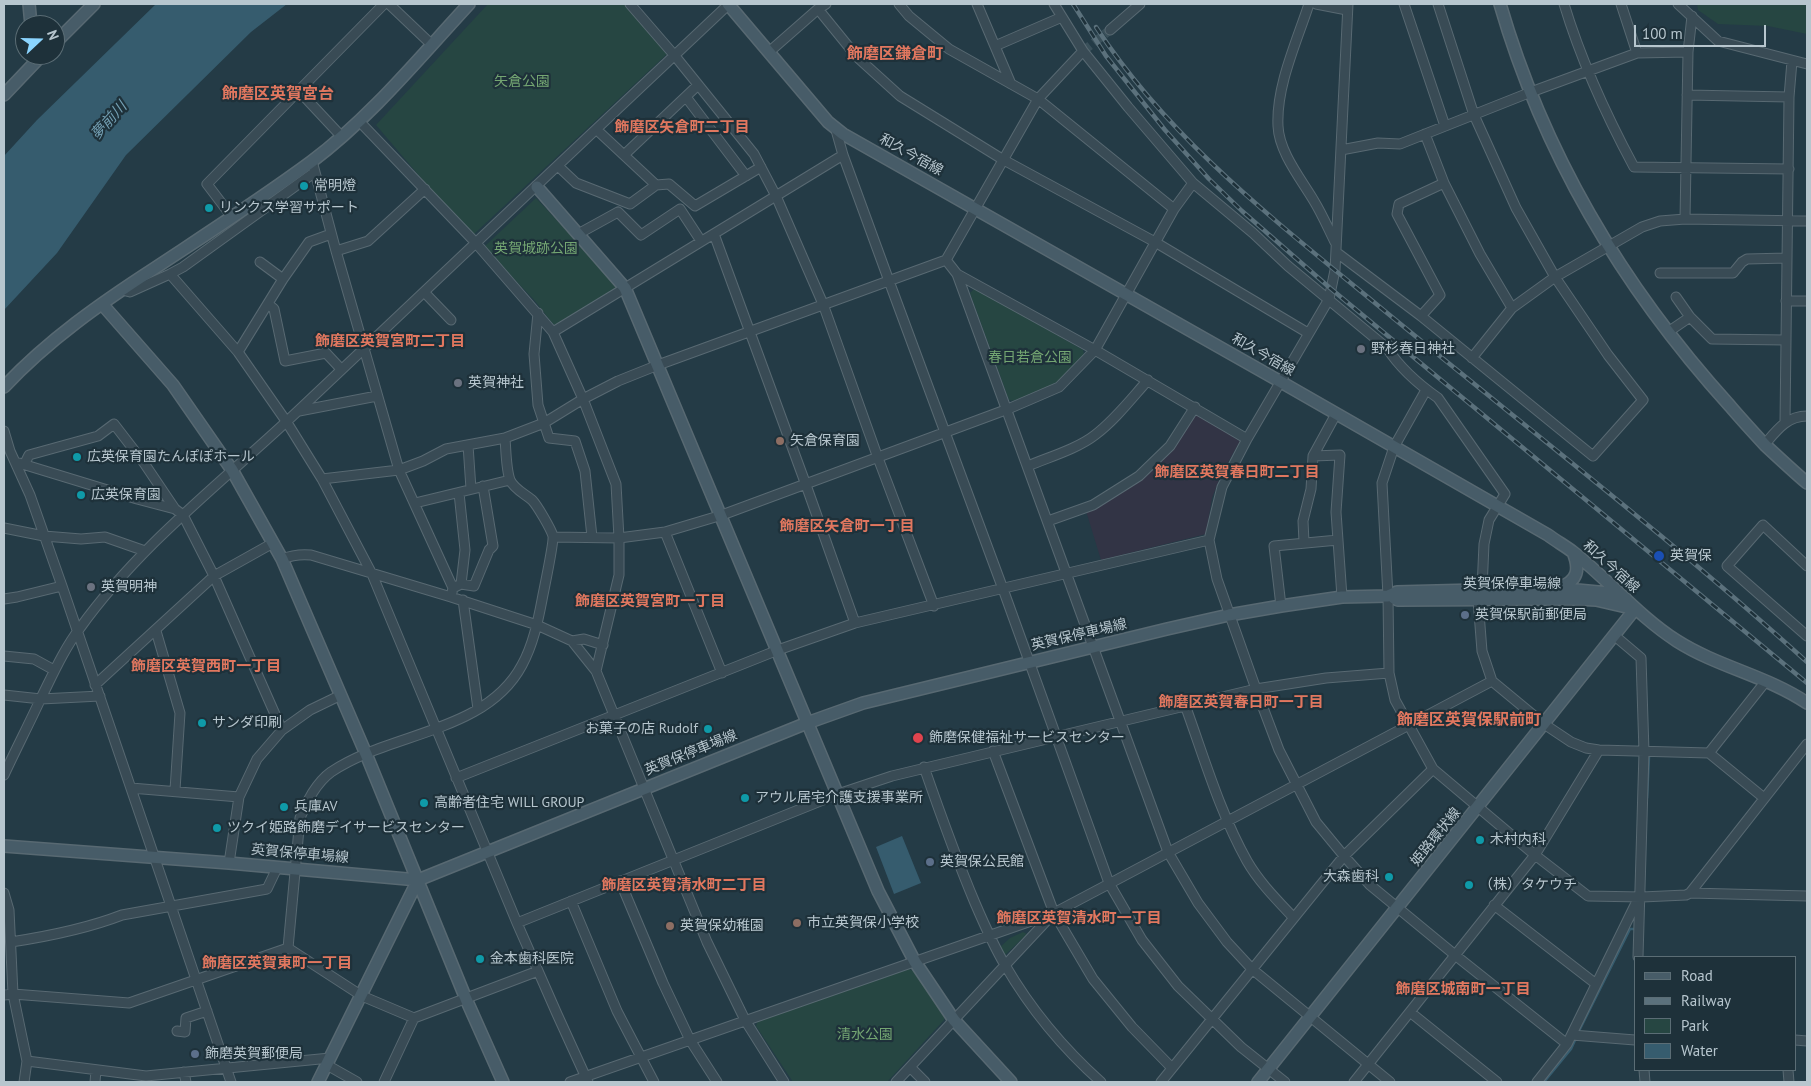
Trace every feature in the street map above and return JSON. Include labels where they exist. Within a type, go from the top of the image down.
[{"type":"main road","points":[[65,33],[94,4]]},
{"type":"main road","points":[[4,387],[22,367],[52,341],[102,304],[232,217],[313,167],[469,4]]},
{"type":"main road","name":"和久今宿線","points":[[729,4],[836,130],[1548,535],[1573,552],[1636,609],[1676,641],[1694,651],[1766,681],[1807,703]]},
{"type":"main road","points":[[1500,4],[1531,92],[1569,179],[1607,246],[1652,312],[1704,377],[1765,444],[1807,483]]},
{"type":"main road","points":[[4,95],[31,65]]},
{"type":"main road","points":[[537,187],[625,288],[722,515],[878,891],[915,962],[954,1020],[1010,1082]]},
{"type":"main road","points":[[102,304],[173,385],[232,470],[282,560],[366,754],[466,998],[503,1082]]},
{"type":"main road","points":[[1556,588],[1574,579],[1577,568],[1573,552]]},
{"type":"main road","name":"英賀保停車場線","points":[[1480,594],[1556,588],[1609,593],[1626,599]]},
{"type":"main road","name":"英賀保停車場線","points":[[4,846],[418,880],[807,722],[863,703],[1229,615],[1342,598],[1388,596],[1397,592],[1596,600],[1636,609]]},
{"type":"main road","name":"姫路環状線","points":[[1258,1082],[1636,609]]},
{"type":"main road","points":[[318,1082],[418,880]]},
{"type":"street","points":[[232,217],[208,184],[384,4]]},
{"type":"street","points":[[389,4],[432,44]]},
{"type":"street","points":[[630,4],[675,56],[754,154],[776,196],[823,304],[878,458],[934,606]]},
{"type":"street","points":[[4,775],[54,670],[77,631],[111,588],[183,516],[298,411],[475,242],[537,187],[729,4]]},
{"type":"street","points":[[769,52],[826,4]]},
{"type":"street","points":[[899,4],[909,16],[949,49],[1038,99],[1174,209]]},
{"type":"street","points":[[977,4],[1011,84]]},
{"type":"street","points":[[1054,4],[1083,51],[1193,183],[1253,233],[1288,266],[1387,348],[1397,364],[1426,390],[1438,398],[1505,494],[1488,520],[1480,594],[1482,651],[1492,681],[1544,724],[1571,742],[1586,748],[1599,750],[1709,753],[1764,798]]},
{"type":"street","points":[[1110,30],[1140,4]]},
{"type":"street","points":[[1309,4],[1281,90],[1278,127],[1285,153],[1300,181],[1315,202],[1336,248],[1593,456],[1643,400],[1608,355],[1555,277],[1516,208],[1474,115],[1438,4]]},
{"type":"street","points":[[1316,4],[1348,7],[1335,270],[1329,299],[1222,487],[1210,540],[1217,579],[1279,750],[1316,822],[1370,884],[1397,908],[1567,1044]]},
{"type":"street","points":[[1404,4],[1444,126]]},
{"type":"street","points":[[1564,4],[1588,70],[1613,127],[1634,167],[1789,170]]},
{"type":"street","points":[[1621,4],[1637,53]]},
{"type":"street","points":[[1678,4],[1718,41],[1792,62],[1807,64]]},
{"type":"street","points":[[818,9],[857,57],[900,96],[1002,159],[1155,242],[1308,333]]},
{"type":"street","points":[[1685,219],[1688,52],[1692,16]]},
{"type":"street","points":[[995,46],[1062,17]]},
{"type":"street","points":[[322,479],[399,470],[423,461],[446,449],[505,438],[544,423],[618,381],[946,260],[1038,99],[1083,51]]},
{"type":"street","points":[[1341,150],[1378,143],[1400,144],[1588,70],[1637,53],[1688,52]]},
{"type":"street","points":[[1785,422],[1785,340],[1792,62]]},
{"type":"street","points":[[624,155],[698,85]]},
{"type":"street","points":[[299,90],[342,137]]},
{"type":"street","points":[[1687,95],[1790,97]]},
{"type":"street","points":[[686,96],[746,176]]},
{"type":"street","points":[[359,121],[475,242],[538,312],[553,332],[583,400],[616,484],[619,538],[619,575],[596,671]]},
{"type":"street","points":[[597,130],[656,186]]},
{"type":"street","points":[[836,130],[843,155],[1109,883],[1142,940],[1178,986],[1212,1020],[1268,1070],[1285,1082]]},
{"type":"street","points":[[1425,134],[1444,183],[1480,254],[1512,308]]},
{"type":"street","points":[[553,332],[843,155]]},
{"type":"street","points":[[558,166],[576,183],[630,204],[656,186],[669,184],[695,206],[761,167]]},
{"type":"street","points":[[122,290],[130,292],[170,274],[313,167],[399,470],[455,589],[463,600],[478,709]]},
{"type":"street","points":[[553,537],[619,538],[666,532],[722,515],[878,458],[1008,409],[1059,387],[1095,350],[1174,209],[1193,183]]},
{"type":"street","points":[[1421,316],[1440,295],[1397,214],[1399,204],[1444,183]]},
{"type":"street","points":[[336,250],[368,241],[424,189]]},
{"type":"street","points":[[578,234],[618,212],[641,235],[680,209],[701,241]]},
{"type":"street","points":[[1472,358],[1512,308],[1555,277],[1642,227],[1660,221],[1685,219],[1807,221]]},
{"type":"street","points":[[238,352],[308,242],[331,234]]},
{"type":"street","points":[[714,234],[855,623]]},
{"type":"street","points":[[1660,273],[1733,272],[1747,259],[1787,258]]},
{"type":"street","points":[[946,260],[957,274],[1008,409],[1168,852],[1198,903],[1227,942],[1252,969],[1390,1082]]},
{"type":"street","points":[[260,262],[283,279]]},
{"type":"street","points":[[170,274],[238,352],[286,421],[322,479],[372,574],[517,923],[587,1080]]},
{"type":"street","points":[[957,274],[1148,380],[1248,439]]},
{"type":"street","points":[[424,292],[451,320]]},
{"type":"street","points":[[1676,297],[1690,316],[1712,339],[1785,340]]},
{"type":"street","points":[[1786,300],[1807,301]]},
{"type":"street","points":[[268,304],[274,309],[285,360],[326,352],[341,369]]},
{"type":"street","points":[[538,312],[534,354],[538,405],[549,438],[575,441],[585,471],[592,537]]},
{"type":"street","points":[[1668,332],[1690,316]]},
{"type":"street","points":[[1028,466],[1094,436],[1123,409],[1148,380]]},
{"type":"street","points":[[1426,390],[1394,447],[1382,483],[1388,596],[1389,673],[1395,700],[1433,769],[1535,855],[1588,896],[1639,897],[1686,895],[1690,893],[1807,896]]},
{"type":"street","points":[[298,411],[378,396]]},
{"type":"street","points":[[1048,521],[1093,505],[1139,476],[1170,446],[1195,407]]},
{"type":"street","points":[[1304,542],[1303,522],[1311,489],[1313,456],[1336,414]]},
{"type":"street","points":[[1765,444],[1785,422],[1799,416],[1807,416]]},
{"type":"street","points":[[25,463],[29,455],[98,436],[114,424],[144,463],[175,509],[183,516],[214,576],[282,730]]},
{"type":"street","points":[[4,431],[30,495],[62,586],[231,1082]]},
{"type":"street","points":[[288,948],[297,869],[300,818],[308,798],[330,772],[366,754],[436,728],[478,709],[495,698],[523,664],[537,625],[553,537],[534,502],[510,480],[505,438]]},
{"type":"street","points":[[468,444],[471,488]]},
{"type":"street","points":[[1313,456],[1340,455],[1336,512],[1342,598]]},
{"type":"street","points":[[15,462],[25,463],[137,499],[175,509]]},
{"type":"street","points":[[415,503],[510,480]]},
{"type":"street","points":[[282,560],[291,555],[311,555],[372,574],[455,589],[474,586],[489,550],[493,546],[483,486]]},
{"type":"street","points":[[455,589],[465,550],[459,493]]},
{"type":"street","points":[[1807,566],[1763,525],[1727,566],[1807,636]]},
{"type":"street","points":[[4,528],[44,536],[81,539],[105,537],[145,552]]},
{"type":"street","points":[[666,532],[722,672]]},
{"type":"street","points":[[456,778],[778,650],[855,623],[1210,540]]},
{"type":"street","points":[[1281,606],[1274,546],[1338,540]]},
{"type":"street","points":[[95,685],[214,576],[273,543]]},
{"type":"street","points":[[4,598],[17,597],[62,586]]},
{"type":"street","points":[[463,600],[537,625],[572,641],[596,671],[707,942],[746,1020],[784,1082]]},
{"type":"street","points":[[156,631],[180,713],[176,790]]},
{"type":"street","points":[[1616,636],[1641,658],[1644,752],[1638,956]]},
{"type":"street","points":[[572,641],[584,639],[603,645]]},
{"type":"street","points":[[4,656],[34,660],[54,670]]},
{"type":"street","points":[[517,923],[838,794],[892,776],[1256,689],[1326,678],[1389,673]]},
{"type":"street","points":[[570,1082],[587,1080],[690,1040],[1054,913],[1492,681]]},
{"type":"street","points":[[1709,753],[1766,681]]},
{"type":"street","points":[[4,695],[41,699],[100,696]]},
{"type":"street","points":[[229,863],[239,797],[257,759],[282,730],[310,710],[341,695]]},
{"type":"street","points":[[1185,705],[1228,821],[1248,862],[1269,892],[1294,917]]},
{"type":"street","points":[[1690,893],[1807,744]]},
{"type":"street","points":[[1354,1082],[1535,855],[1599,750]]},
{"type":"street","points":[[993,751],[1054,913],[1093,979],[1132,1027],[1172,1068]]},
{"type":"street","points":[[924,767],[960,869],[989,936],[1005,965],[1045,1023],[1086,1069],[1101,1082]]},
{"type":"street","points":[[1161,1082],[1344,856],[1433,769]]},
{"type":"street","points":[[131,788],[176,790],[239,797]]},
{"type":"street","points":[[9,940],[65,933],[122,915],[266,889],[277,868]]},
{"type":"street","points":[[620,881],[663,983],[690,1040],[717,1082]]},
{"type":"street","points":[[4,893],[9,910],[8,995],[27,1061],[24,1082]]},
{"type":"street","points":[[1537,1082],[1567,1044],[1639,897]]},
{"type":"street","points":[[571,901],[617,1011],[654,1082]]},
{"type":"street","points":[[1494,905],[1596,984]]},
{"type":"street","points":[[896,1082],[1054,913]]},
{"type":"street","points":[[8,995],[129,1003],[196,982],[288,948]]},
{"type":"street","points":[[288,948],[362,996],[414,1018]]},
{"type":"street","points":[[384,1082],[414,1018],[538,970]]},
{"type":"street","points":[[177,1031],[185,1032],[186,1018],[206,1011]]},
{"type":"street","points":[[1410,1012],[1497,1082]]},
{"type":"street","points":[[1572,1034],[1634,1040]]},
{"type":"street","points":[[27,1061],[96,1070],[145,1079],[184,1072],[226,1068],[328,1062],[357,1082]]},
{"type":"street","points":[[910,1067],[925,1082]]},
{"type":"street","points":[[95,1082],[96,1070]]},
{"type":"street","points":[[184,1072],[186,1082]]},
{"type":"shaded area","points":[[1197,414],[1240,441],[1221,475],[1212,498],[1206,534],[1101,560],[1086,511],[1170,451]]},
{"type":"green space","name":"矢倉公園","points":[[488,4],[624,4],[667,54],[473,235],[376,125]]},
{"type":"green space","points":[[1697,4],[1807,4],[1807,34],[1768,26],[1718,24],[1698,10]]},
{"type":"green space","name":"英賀城跡公園","points":[[536,198],[615,285],[615,289],[557,325],[553,324],[535,301],[484,247]]},
{"type":"green space","name":"春日若倉公園","points":[[975,288],[1083,350],[1084,355],[1070,371],[1048,387],[1023,399],[1009,400],[970,293]]},
{"type":"green space","points":[[1023,932],[1027,934],[1005,955],[999,948],[1010,938]]},
{"type":"green space","name":"清水公園","points":[[908,969],[914,971],[944,1015],[944,1020],[887,1082],[793,1082],[756,1026],[758,1021]]},
{"type":"water","name":"夢前川","points":[[156,4],[287,4],[251,32],[126,155],[57,253],[4,310],[4,156],[37,120]]},
{"type":"water","points":[[902,836],[921,883],[894,894],[876,847]]},
{"type":"waterway","points":[[1647,798],[1649,757]]},
{"type":"waterway","points":[[1578,1033],[1630,929],[1636,929]]},
{"type":"waterway","points":[[1544,1082],[1571,1049],[1576,1038]]},
{"type":"waterway","points":[[1648,1071],[1649,1082]]},
{"type":"tunnel","points":[[1083,51],[1110,30]]},
{"type":"railway","points":[[1073,4],[1106,56],[1165,130],[1209,179],[1242,211],[1330,288],[1807,683]]},
{"type":"railway","points":[[1096,27],[1125,68],[1156,106],[1225,176],[1299,240],[1701,569],[1807,662]]},
{"type":"place","name":"常明燈","points":[[304,186]]},
{"type":"place","name":"リンクス学習サポート","points":[[209,208]]},
{"type":"place","name":"野杉春日神社","points":[[1361,349]]},
{"type":"place","name":"英賀神社","points":[[458,383]]},
{"type":"place","name":"矢倉保育園","points":[[780,441]]},
{"type":"place","name":"広英保育園たんぽぽホール","points":[[77,457]]},
{"type":"place","name":"広英保育園","points":[[81,495]]},
{"type":"place","name":"英賀保","points":[[1659,556]]},
{"type":"place","name":"英賀明神","points":[[91,587]]},
{"type":"place","name":"英賀保駅前郵便局","points":[[1465,615]]},
{"type":"place","name":"サンダ印刷","points":[[202,723]]},
{"type":"place","name":"お菓子の店 Rudolf","points":[[708,729]]},
{"type":"place","name":"飾磨保健福祉サービスセンター","points":[[918,738]]},
{"type":"place","name":"アウル居宅介護支援事業所","points":[[745,798]]},
{"type":"place","name":"高齢者住宅 WILL GROUP","points":[[424,803]]},
{"type":"place","name":"兵庫AV","points":[[284,807]]},
{"type":"place","name":"ツクイ姫路飾磨デイサービスセンター","points":[[217,828]]},
{"type":"place","name":"木村内科","points":[[1480,840]]},
{"type":"place","name":"英賀保公民館","points":[[930,862]]},
{"type":"place","name":"大森歯科","points":[[1389,877]]},
{"type":"place","name":"（株）タケウチ","points":[[1469,885]]},
{"type":"place","name":"市立英賀保小学校","points":[[797,923]]},
{"type":"place","name":"英賀保幼稚園","points":[[670,926]]},
{"type":"place","name":"金本歯科医院","points":[[480,959]]},
{"type":"place","name":"飾磨英賀郵便局","points":[[195,1054]]},
{"type":"district","name":"飾磨区鎌倉町","points":[[895,54]]},
{"type":"district","name":"飾磨区英賀宮台","points":[[278,94]]},
{"type":"district","name":"飾磨区矢倉町二丁目","points":[[682,128]]},
{"type":"district","name":"飾磨区英賀宮町二丁目","points":[[390,342]]},
{"type":"district","name":"飾磨区英賀春日町二丁目","points":[[1237,473]]},
{"type":"district","name":"飾磨区矢倉町一丁目","points":[[847,527]]},
{"type":"district","name":"飾磨区英賀宮町一丁目","points":[[650,602]]},
{"type":"district","name":"飾磨区英賀西町一丁目","points":[[206,667]]},
{"type":"district","name":"飾磨区英賀春日町一丁目","points":[[1241,703]]},
{"type":"district","name":"飾磨区英賀保駅前町","points":[[1469,720]]},
{"type":"district","name":"飾磨区英賀清水町二丁目","points":[[684,886]]},
{"type":"district","name":"飾磨区英賀清水町一丁目","points":[[1079,919]]},
{"type":"district","name":"飾磨区英賀東町一丁目","points":[[277,964]]},
{"type":"district","name":"飾磨区城南町一丁目","points":[[1463,990]]}]
